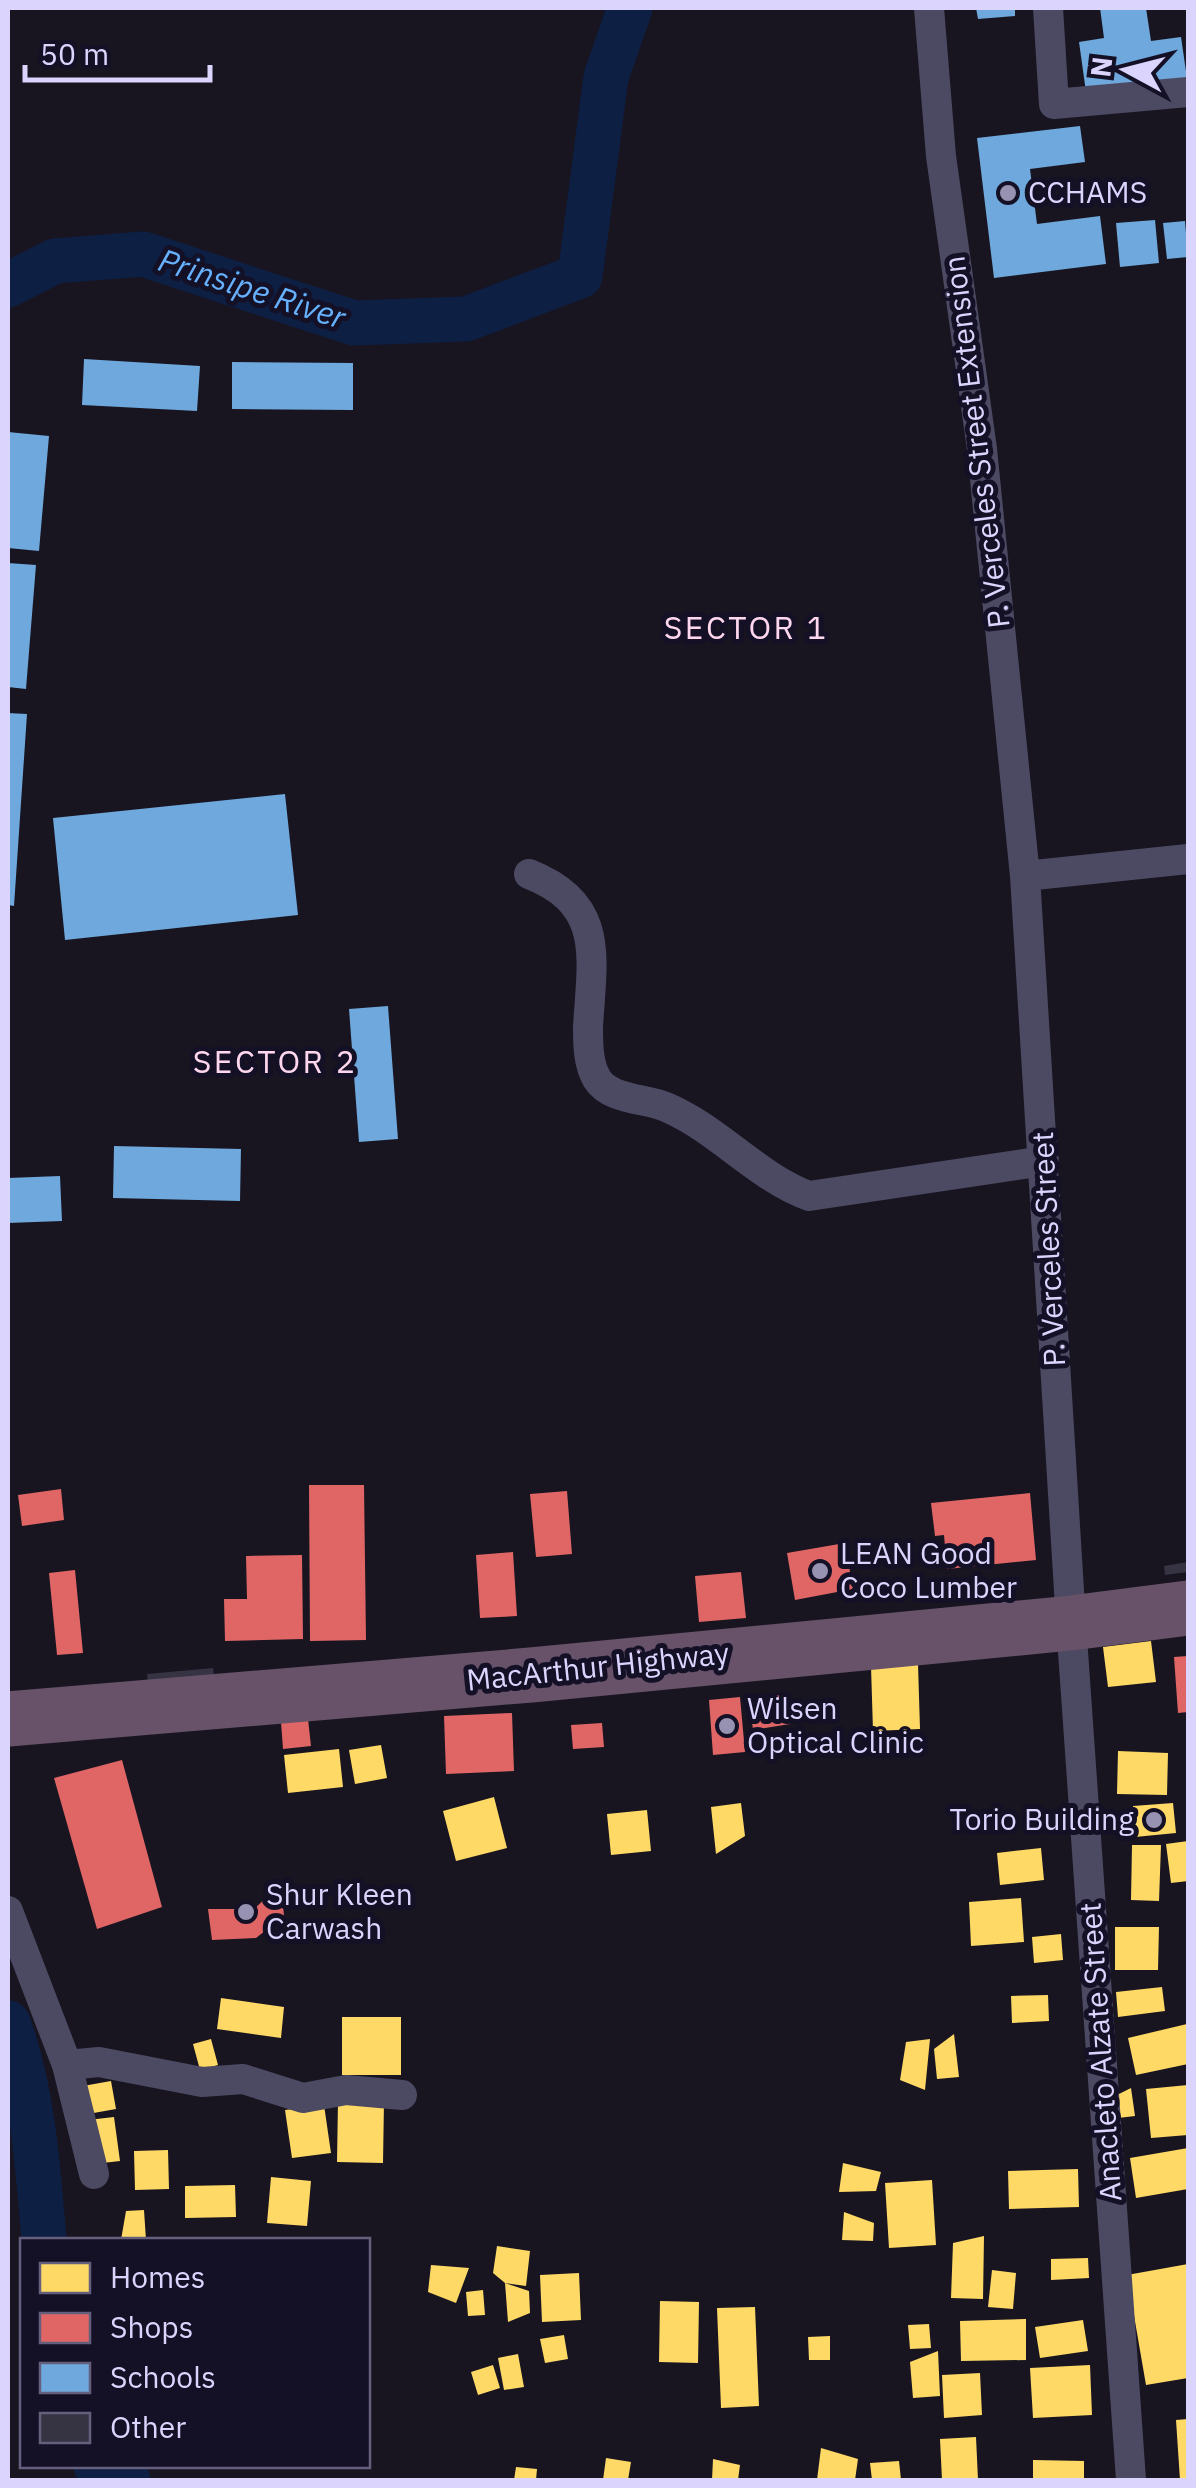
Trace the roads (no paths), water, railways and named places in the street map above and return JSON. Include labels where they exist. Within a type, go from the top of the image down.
[{"type":"highway","name":"MacArthur Highway","points":[[12,1725],[1071,1623],[1188,1608]]},
{"type":"street","name":"P. Verceles Street Extension","points":[[929,8],[941,156],[982,449],[1025,876]]},
{"type":"street","points":[[1048,8],[1054,104],[1188,92]]},
{"type":"street","points":[[1025,876],[1188,859]]},
{"type":"street","points":[[529,874],[555,884],[571,898],[589,926],[592,967],[588,1048],[595,1077],[606,1090],[667,1107],[731,1146],[789,1189],[809,1196],[1044,1161]]},
{"type":"street","name":"P. Verceles Street","points":[[1025,876],[1071,1623]]},
{"type":"street","name":"Anacleto Alzate Street","points":[[1071,1623],[1131,2480]]},
{"type":"street","points":[[8,1911],[67,2064],[94,2174]]},
{"type":"street","points":[[67,2064],[100,2062],[202,2082],[243,2079],[304,2098],[346,2090],[402,2094]]},
{"type":"waterway","name":"Prinsipe River","points":[[8,285],[55,261],[143,254],[354,323],[466,319],[580,276],[606,77],[630,8]]},
{"type":"waterway","name":"Prinsipe River","points":[[8,2023],[29,2103],[44,2238]]},
{"type":"waterway","name":"Prinsipe River","points":[[101,2468],[128,2480]]},
{"type":"place","name":"CCHAMS","points":[[1008,193]]},
{"type":"place","name":"LEAN Good Coco Lumber","points":[[820,1571]]},
{"type":"place","name":"Wilsen Optical Clinic","points":[[727,1726]]},
{"type":"place","name":"Torio Building","points":[[1154,1820]]},
{"type":"place","name":"Shur Kleen Carwash","points":[[246,1912]]},
{"type":"district","name":"SECTOR 1","points":[[746,628]]},
{"type":"district","name":"SECTOR 2","points":[[275,1062]]}]
